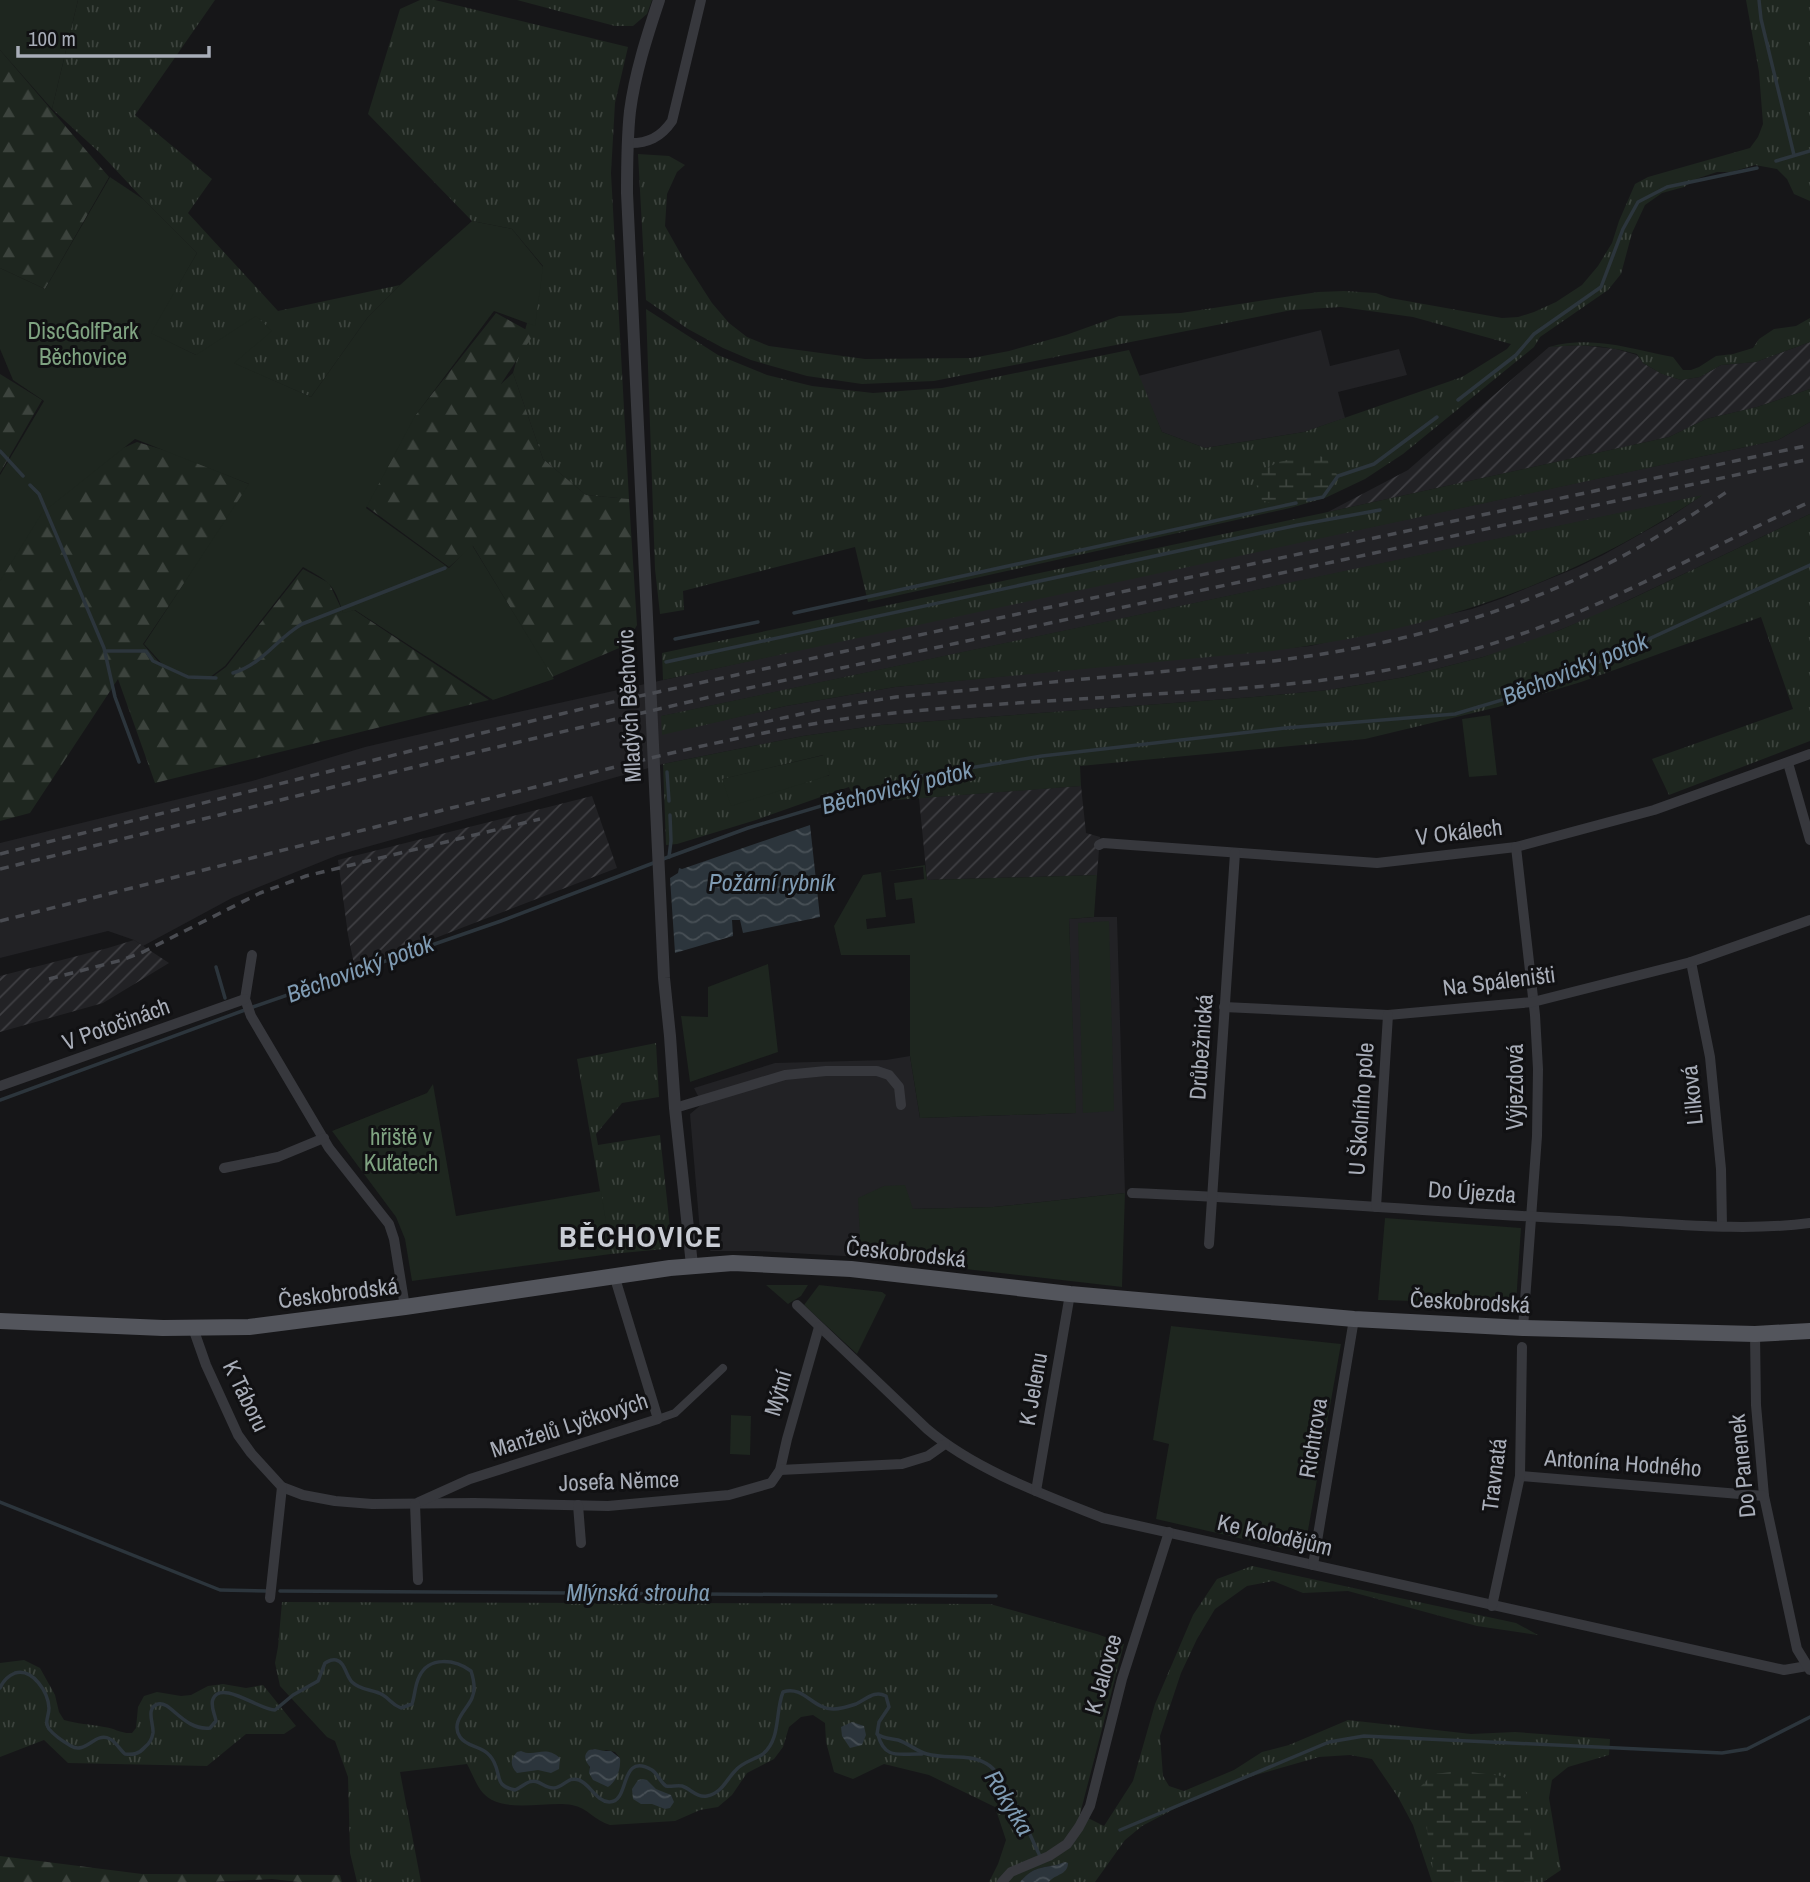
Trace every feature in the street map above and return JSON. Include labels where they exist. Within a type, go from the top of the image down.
[{"type":"main road","name":"Českobrodská","points":[[0,1321],[193,1328],[249,1327],[405,1307],[614,1275],[692,1265],[733,1263],[851,1269],[1070,1294],[1354,1319],[1523,1328],[1755,1334],[1810,1331]]},
{"type":"street","name":"Mladých Běchovic","points":[[659,0],[642,55],[630,108],[627,192],[664,978],[692,1265]]},
{"type":"street","points":[[627,143],[639,144],[655,139],[672,121],[701,0]]},
{"type":"street","name":"V Okálech","points":[[1101,843],[1377,863],[1516,847],[1654,810],[1810,754]]},
{"type":"street","points":[[1788,763],[1810,840]]},
{"type":"street","name":"Výjezdová","points":[[1516,847],[1534,1002],[1538,1069],[1523,1328]]},
{"type":"street","name":"Drůbežnická","points":[[1209,1244],[1235,853]]},
{"type":"street","name":"Na Spáleništi","points":[[1224,1007],[1388,1014],[1534,1002],[1691,962],[1810,920]]},
{"type":"street","points":[[252,955],[248,1007],[329,1148],[389,1224],[405,1307]]},
{"type":"street","name":"Lilková","points":[[1691,962],[1710,1057],[1721,1169],[1722,1226]]},
{"type":"street","name":"V Potočinách","points":[[0,1086],[248,1007]]},
{"type":"street","name":"U Školního pole","points":[[1376,1207],[1388,1014]]},
{"type":"street","points":[[675,1108],[785,1076],[826,1071],[877,1071],[889,1075],[898,1087],[901,1105]]},
{"type":"street","points":[[224,1168],[278,1157],[324,1138]]},
{"type":"street","name":"Do Újezda","points":[[1132,1193],[1722,1226],[1810,1223]]},
{"type":"street","points":[[614,1275],[658,1419]]},
{"type":"street","name":"K Jelenu","points":[[1036,1491],[1070,1294]]},
{"type":"street","name":"Ke Kolodějům","points":[[797,1304],[945,1444],[1036,1491],[1103,1518],[1784,1670],[1809,1668]]},
{"type":"street","name":"Richtrova","points":[[1313,1564],[1354,1319]]},
{"type":"street","name":"Mýtní","points":[[780,1470],[819,1327]]},
{"type":"street","name":"K Táboru","points":[[193,1328],[206,1366],[238,1435],[282,1487]]},
{"type":"street","name":"Do Panenek","points":[[1755,1334],[1756,1405],[1764,1496],[1797,1649],[1809,1668]]},
{"type":"street","name":"Travnatá","points":[[1492,1606],[1520,1476],[1522,1347]]},
{"type":"street","name":"Manželů Lyčkových","points":[[415,1504],[470,1479],[675,1413],[723,1368]]},
{"type":"street","points":[[780,1470],[902,1464],[928,1456],[945,1444]]},
{"type":"street","name":"Josefa Němce","points":[[282,1487],[335,1502],[608,1506],[729,1495],[771,1483],[780,1470]]},
{"type":"street","name":"Antonína Hodného","points":[[1520,1476],[1764,1496]]},
{"type":"street","points":[[270,1598],[282,1487]]},
{"type":"street","points":[[415,1504],[418,1580]]},
{"type":"street","points":[[578,1505],[581,1543]]},
{"type":"street","name":"K Jalovce","points":[[1002,1882],[1011,1872],[1049,1856],[1067,1844],[1090,1806],[1122,1679],[1168,1532]]},
{"type":"shaded area","points":[[1321,330],[1330,366],[1399,349],[1407,375],[1338,392],[1345,418],[1304,432],[1205,448],[1162,432],[1138,376]]},
{"type":"shaded area","points":[[1810,342],[1810,389],[1757,407],[1706,419],[1669,437],[1328,512],[1408,470],[1549,347],[1580,345],[1616,349],[1637,355],[1643,363],[1662,374],[1681,380],[1700,377],[1721,365],[1756,362]]},
{"type":"shaded area","points":[[1810,422],[1810,514],[1597,615],[1523,645],[1483,657],[1405,677],[1329,690],[881,725],[803,736],[663,764],[338,855],[232,898],[143,946],[108,931],[0,958],[0,843],[252,781],[365,747],[468,723],[1778,440]],"holes":[[[1701,496],[1667,519],[1603,555],[1503,598],[1472,609],[1310,646],[895,687],[786,706],[662,734],[662,716]]]},
{"type":"shaded area","points":[[1081,786],[1086,833],[1100,837],[1097,875],[927,880],[919,798]]},
{"type":"shaded area","points":[[592,796],[617,868],[355,969],[338,860]]},
{"type":"shaded area","points":[[1117,917],[1125,1193],[994,1207],[912,1209],[859,1198],[861,1257],[711,1251],[701,1244],[690,1114],[702,1104],[694,1088],[775,1063],[886,1060],[910,1056],[920,1118],[1075,1113],[1069,919]]},
{"type":"shaded area","points":[[134,940],[169,963],[103,1003],[0,1032],[0,976]]},
{"type":"green space","points":[[0,0],[78,0],[52,109],[0,50]]},
{"type":"green space","points":[[78,0],[215,0],[135,115],[212,179],[188,213],[278,311],[400,285],[368,317],[311,397],[233,363],[196,355],[150,333],[197,253],[100,153],[52,109]]},
{"type":"green space","points":[[420,0],[435,0],[628,47],[615,103],[611,173],[629,499],[586,495],[543,459],[513,373],[543,266],[512,229],[472,221],[368,114],[400,9]]},
{"type":"green space","points":[[517,0],[652,0],[647,14],[633,26],[615,26]]},
{"type":"green space","points":[[1746,0],[1810,0],[1810,201],[1794,194],[1787,179],[1777,169],[1755,165],[1731,172],[1717,172],[1696,179],[1684,187],[1662,193],[1645,205],[1632,233],[1621,274],[1608,290],[1540,337],[1534,347],[1403,454],[1365,479],[1325,498],[1290,508],[868,602],[855,547],[683,591],[684,610],[660,614],[655,569],[646,309],[718,355],[767,375],[812,386],[873,393],[942,388],[1129,350],[1162,432],[1205,448],[1304,432],[1462,377],[1511,344],[1413,317],[1341,307],[1292,310],[934,381],[862,384],[807,376],[751,360],[723,348],[688,329],[646,300],[638,154],[669,156],[685,165],[677,172],[667,194],[665,226],[712,303],[729,323],[747,337],[769,346],[865,359],[972,358],[1066,335],[1119,316],[1181,313],[1318,292],[1376,293],[1390,298],[1502,318],[1518,317],[1556,302],[1582,285],[1612,243],[1635,184],[1648,177],[1750,148],[1758,137],[1763,124],[1759,72]]},
{"type":"green space","points":[[0,50],[109,177],[45,289],[0,268]]},
{"type":"green space","name":"DiscGolfPark Běchovice","points":[[110,177],[143,199],[197,253],[151,333],[196,355],[256,316],[272,331],[234,363],[311,397],[368,317],[472,221],[512,229],[543,267],[535,326],[494,311],[415,416],[366,508],[449,568],[472,545],[554,679],[493,700],[355,610],[343,613],[337,595],[329,584],[303,567],[225,666],[209,678],[188,676],[165,667],[144,644],[249,484],[135,439],[42,513],[0,581],[0,475],[44,401],[13,380],[0,349],[0,268],[45,289]]},
{"type":"green space","points":[[496,313],[534,334],[501,384],[513,373],[543,459],[586,495],[629,499],[637,625],[626,645],[552,677],[473,546],[449,567],[366,506],[413,418]]},
{"type":"green space","points":[[1810,318],[1810,342],[1756,362],[1721,365],[1700,377],[1681,380],[1662,374],[1643,363],[1637,354],[1625,351],[1593,346],[1549,347],[1580,342],[1611,344],[1673,357],[1683,370],[1691,370],[1716,356],[1753,348],[1759,339],[1774,329],[1796,326]]},
{"type":"green space","points":[[0,374],[42,400],[0,473]]},
{"type":"green space","points":[[1810,389],[1810,422],[1778,440],[663,680],[662,653],[1669,437],[1706,419],[1757,407]]},
{"type":"green space","points":[[137,442],[174,453],[251,485],[143,644],[163,667],[187,677],[211,678],[226,667],[303,569],[329,583],[343,612],[354,610],[489,700],[155,783],[118,679],[30,813],[0,821],[0,578],[41,511],[116,451]]},
{"type":"green space","points":[[1312,454],[1326,458],[1338,476],[1323,497],[1283,506],[1260,500],[1254,474],[1279,462]]},
{"type":"green space","points":[[1703,495],[1602,554],[1550,578],[1497,599],[1388,631],[1272,651],[895,687],[786,706],[662,735],[661,716]]},
{"type":"green space","points":[[1810,514],[1810,741],[1669,795],[1652,759],[1793,709],[1761,617],[1581,682],[1498,707],[1365,739],[1080,766],[1081,786],[856,803],[849,787],[756,820],[666,845],[663,764],[803,736],[881,725],[1329,690],[1405,677],[1483,657],[1560,630]],"holes":[[[823,755],[829,776],[723,779]]]},
{"type":"green space","points":[[1490,715],[1497,775],[1469,777],[1462,719]]},
{"type":"green space","points":[[824,755],[830,775],[731,806],[722,779]]},
{"type":"green space","points":[[925,865],[927,880],[1097,875],[1094,917],[1069,919],[1076,1113],[920,1118],[910,1056],[910,955],[841,955],[834,926],[863,875],[881,872],[886,917],[866,919],[867,929],[915,923],[912,898],[896,900],[894,883],[924,879],[923,867],[883,872]]},
{"type":"green space","points":[[1109,921],[1114,1111],[1083,1113],[1078,923]]},
{"type":"green space","points":[[768,964],[778,1052],[690,1082],[681,1016],[708,1017],[708,987]]},
{"type":"green space","points":[[656,1043],[659,1097],[622,1103],[596,1134],[598,1145],[660,1135],[670,1244],[664,1249],[611,1254],[577,1059]]},
{"type":"green space","name":"hřiště v Kuťatech","points":[[433,1084],[456,1216],[601,1191],[611,1254],[412,1281],[405,1239],[396,1217],[332,1131],[427,1093]]},
{"type":"green space","points":[[905,1185],[913,1209],[994,1207],[1125,1193],[1122,1287],[861,1257],[858,1198],[884,1186]]},
{"type":"green space","points":[[1385,1218],[1521,1228],[1516,1304],[1378,1300]]},
{"type":"green space","points":[[766,1285],[808,1285],[801,1296],[788,1304]]},
{"type":"green space","points":[[819,1285],[882,1292],[886,1295],[857,1354],[804,1305]]},
{"type":"green space","points":[[1171,1326],[1341,1344],[1304,1553],[1156,1519],[1169,1444],[1153,1440]]},
{"type":"green space","points":[[731,1415],[751,1416],[750,1455],[730,1454]]},
{"type":"green space","points":[[1252,1566],[1516,1623],[1538,1635],[1477,1626],[1348,1591],[1303,1593],[1273,1581],[1247,1586],[1215,1609],[1181,1673],[1160,1736],[1163,1776],[1169,1786],[1184,1791],[1234,1770],[1262,1752],[1289,1745],[1348,1720],[1471,1734],[1515,1732],[1610,1739],[1609,1755],[1568,1767],[1552,1780],[1549,1798],[1561,1870],[1543,1882],[1432,1882],[1413,1825],[1398,1797],[1372,1759],[1350,1755],[1319,1757],[1249,1777],[1176,1808],[1142,1826],[1125,1840],[1095,1882],[1049,1882],[1065,1862],[1036,1869],[1020,1882],[989,1882],[1006,1840],[995,1807],[929,1775],[884,1764],[853,1779],[834,1772],[826,1742],[825,1723],[813,1715],[801,1717],[789,1727],[783,1747],[774,1759],[747,1773],[732,1795],[718,1807],[700,1810],[675,1821],[610,1825],[572,1805],[513,1805],[491,1800],[476,1783],[467,1764],[400,1772],[421,1882],[357,1882],[350,1853],[348,1777],[335,1741],[327,1737],[280,1686],[275,1663],[282,1602],[990,1604],[1124,1644],[1080,1814],[1104,1826],[1133,1781],[1155,1704],[1193,1615],[1217,1579]],"holes":[[[592,1749],[615,1752],[620,1758],[617,1773],[590,1769]]]},
{"type":"green space","points":[[24,1660],[40,1668],[55,1695],[64,1720],[132,1733],[136,1728],[138,1707],[144,1696],[157,1692],[191,1695],[208,1686],[223,1684],[246,1688],[263,1685],[296,1726],[284,1734],[246,1734],[207,1766],[68,1763],[44,1740],[0,1757],[0,1663]]},
{"type":"green space","points":[[1462,1771],[1502,1776],[1526,1792],[1536,1882],[1433,1882],[1432,1857],[1419,1788],[1433,1774]]},
{"type":"green space","points":[[0,1856],[142,1874],[340,1875],[342,1882],[272,1879],[211,1882],[0,1882]]},
{"type":"water","name":"Požární rybník","points":[[810,825],[820,917],[743,933],[740,920],[732,920],[733,936],[675,953],[670,878],[678,873],[679,868]]},
{"type":"water","points":[[852,1722],[864,1726],[866,1735],[862,1745],[850,1748],[842,1736],[841,1727]]},
{"type":"water","points":[[589,1750],[611,1751],[620,1758],[618,1774],[608,1787],[593,1780],[589,1773],[590,1767],[585,1757]]},
{"type":"water","points":[[545,1751],[554,1754],[560,1758],[559,1769],[551,1773],[538,1770],[517,1773],[512,1760],[517,1752]]},
{"type":"water","points":[[643,1779],[656,1789],[671,1795],[674,1802],[670,1808],[641,1804],[633,1799],[632,1789],[638,1780]]},
{"type":"water","points":[[1068,1863],[1066,1870],[1049,1882],[1020,1882],[1036,1869]]},
{"type":"waterway","points":[[1759,0],[1761,19],[1794,155]]},
{"type":"waterway","points":[[1776,161],[1810,151]]},
{"type":"waterway","points":[[1458,400],[1516,355],[1534,334],[1601,287],[1623,229],[1638,202],[1667,187],[1757,168]]},
{"type":"waterway","points":[[1308,500],[1323,497],[1338,476],[1374,464],[1437,417]]},
{"type":"waterway","points":[[0,451],[23,476]]},
{"type":"waterway","points":[[30,485],[39,494],[104,648],[115,697],[139,762]]},
{"type":"waterway","points":[[794,613],[1296,503]]},
{"type":"waterway","points":[[666,662],[1298,525],[1380,510]]},
{"type":"waterway","name":"Běchovický potok","points":[[663,859],[748,828],[921,776],[1042,756],[1285,728],[1455,714],[1542,688],[1810,565]]},
{"type":"waterway","points":[[233,673],[253,664],[302,624],[445,568]]},
{"type":"waterway","points":[[675,639],[758,622]]},
{"type":"waterway","points":[[105,651],[146,651],[153,661],[188,677],[216,678]]},
{"type":"waterway","points":[[667,772],[669,801]]},
{"type":"waterway","points":[[669,857],[670,815]]},
{"type":"waterway","name":"Běchovický potok","points":[[0,1100],[253,1007],[501,921],[656,862]]},
{"type":"waterway","points":[[216,967],[225,998]]},
{"type":"waterway","name":"Mlýnská strouha","points":[[0,1502],[220,1590],[267,1591]]},
{"type":"waterway","name":"Mlýnská strouha","points":[[280,1591],[996,1596]]},
{"type":"waterway","name":"Rokytka","points":[[0,1688],[12,1674],[28,1674],[46,1695],[49,1708],[47,1724],[56,1736],[76,1748],[105,1737],[112,1740],[125,1754],[136,1754],[150,1741],[153,1733],[151,1713],[158,1704],[168,1706],[193,1725],[210,1728],[216,1721],[212,1704],[217,1694],[232,1694],[275,1710],[293,1695],[318,1681],[325,1663],[334,1660],[341,1663],[356,1685],[383,1695],[401,1708],[412,1704],[423,1670],[429,1665],[451,1662],[471,1671],[474,1685],[472,1698],[458,1721],[457,1732],[463,1741],[490,1756],[504,1786],[515,1790],[532,1781],[554,1788],[575,1779],[583,1782],[600,1799],[609,1802],[620,1795],[629,1772],[634,1767],[641,1766],[652,1770],[666,1786],[682,1786],[703,1796],[716,1792],[738,1768],[769,1748],[773,1741],[783,1692],[797,1692],[820,1706],[834,1709],[882,1694],[886,1696],[889,1707],[879,1722],[877,1734],[902,1741],[927,1754],[975,1759],[990,1766],[1011,1795],[1040,1856]]},
{"type":"waterway","points":[[1120,1830],[1329,1742],[1364,1736],[1722,1753],[1747,1749],[1810,1717]]},
{"type":"waterway","points":[[878,1735],[889,1752],[922,1754]]},
{"type":"railway","points":[[0,854],[594,706],[1810,445]]},
{"type":"railway","points":[[0,869],[735,691],[1810,459]]},
{"type":"railway","points":[[733,729],[828,708],[896,697],[1273,661],[1391,641],[1468,620],[1581,577],[1656,537],[1728,491]]},
{"type":"railway","points":[[0,921],[663,755],[798,726],[944,708],[1294,683],[1366,674],[1427,662],[1500,641],[1572,615],[1810,502]]},
{"type":"railway","points":[[49,979],[143,952],[260,893],[306,876],[540,819]]},
{"type":"district","name":"BĚCHOVICE","points":[[641,1237]]}]
